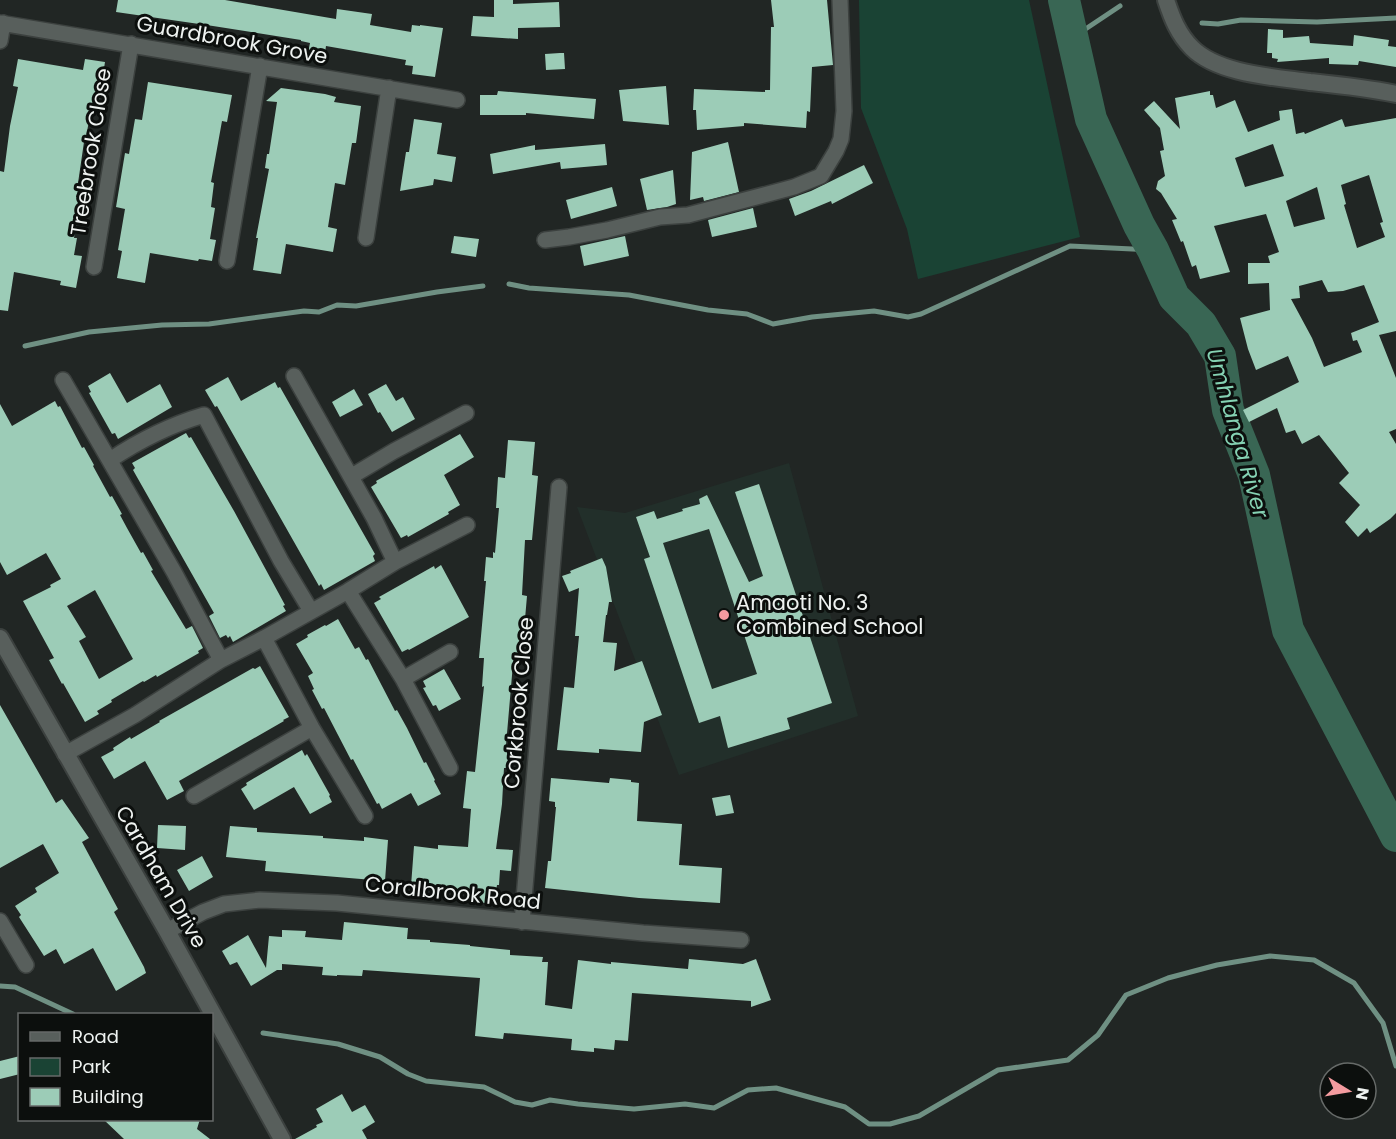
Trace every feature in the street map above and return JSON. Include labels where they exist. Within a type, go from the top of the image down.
[{"type":"street","points":[[545,240],[598,232],[660,217],[688,215],[794,187],[821,176],[836,151],[843,126],[840,0]]},
{"type":"street","points":[[1166,0],[1173,23],[1192,48],[1223,66],[1256,75],[1396,94]]},
{"type":"street","points":[[0,41],[2,23]]},
{"type":"street","name":"Guardbrook Grove","points":[[2,23],[457,100]]},
{"type":"street","name":"Treebrook Close","points":[[94,267],[131,44]]},
{"type":"street","points":[[227,261],[260,66]]},
{"type":"street","points":[[366,238],[389,88]]},
{"type":"street","points":[[294,376],[352,476],[395,562]]},
{"type":"street","points":[[63,380],[174,572],[221,660]]},
{"type":"street","points":[[352,476],[465,413]]},
{"type":"street","points":[[110,460],[133,444],[157,432],[204,415],[280,561],[311,611]]},
{"type":"street","name":"Corkbrook Close","points":[[522,922],[560,487]]},
{"type":"street","points":[[65,754],[135,715],[221,660],[348,591],[395,562],[467,525]]},
{"type":"street","points":[[348,591],[403,680],[450,768]]},
{"type":"street","name":"Cardham Drive","points":[[0,638],[212,1013]]},
{"type":"street","points":[[264,638],[312,728],[365,816]]},
{"type":"street","points":[[403,680],[450,652]]},
{"type":"street","points":[[194,796],[312,728]]},
{"type":"street","name":"Coralbrook Road","points":[[167,931],[202,912],[224,904],[260,900],[337,903],[522,922],[741,940]]},
{"type":"street","points":[[0,921],[26,965]]},
{"type":"street","name":"Cardham Drive","points":[[213,1014],[282,1139]]},
{"type":"shaded area","name":"Amaoti No. 3 Combined School","points":[[789,463],[858,716],[679,775],[577,507],[625,513]]},
{"type":"green space","points":[[859,0],[1029,0],[1080,237],[918,279],[907,229],[861,108]]},
{"type":"building","points":[[118,0],[225,0],[336,19],[337,9],[372,14],[370,25],[411,32],[412,25],[443,28],[435,77],[412,74],[413,66],[405,65],[406,60],[326,46],[324,60],[307,58],[310,43],[301,40],[116,12]]},
{"type":"building","points":[[494,0],[513,0],[513,4],[559,2],[560,27],[518,28],[518,39],[471,36],[473,16],[494,17]]},
{"type":"building","points":[[771,0],[827,0],[833,65],[812,67],[810,112],[807,111],[806,128],[744,123],[744,126],[697,130],[696,110],[693,110],[694,89],[765,92],[765,90],[770,90],[771,27],[774,27]]},
{"type":"building","points":[[1268,29],[1283,30],[1283,38],[1309,36],[1310,43],[1353,46],[1354,35],[1389,40],[1388,46],[1396,47],[1396,67],[1359,61],[1358,65],[1329,64],[1329,58],[1277,62],[1278,59],[1272,58],[1272,53],[1267,53]]},
{"type":"building","points":[[564,53],[565,69],[546,70],[545,54]]},
{"type":"building","points":[[18,59],[83,70],[85,59],[105,62],[99,101],[93,100],[76,197],[81,198],[74,238],[77,238],[74,255],[82,256],[76,288],[60,285],[61,281],[14,272],[8,311],[0,310],[0,171],[4,172],[18,87],[13,86]]},
{"type":"building","points":[[148,82],[232,95],[227,122],[222,121],[211,182],[214,183],[211,207],[215,208],[210,239],[216,240],[212,261],[150,253],[145,283],[117,278],[122,251],[118,250],[125,209],[116,207],[125,153],[129,154],[135,119],[142,120]]},
{"type":"building","points":[[666,86],[669,125],[623,121],[619,90]]},
{"type":"building","points":[[281,88],[325,94],[336,97],[334,102],[361,106],[356,143],[352,143],[345,185],[335,183],[328,227],[337,229],[333,252],[286,244],[281,274],[253,270],[258,238],[256,238],[269,169],[265,168],[267,154],[269,154],[277,102],[266,101]]},
{"type":"building","points":[[498,91],[596,99],[594,119],[526,113],[526,115],[480,115],[480,95],[497,95]]},
{"type":"building","points":[[1210,91],[1216,108],[1235,100],[1248,132],[1280,120],[1279,111],[1292,109],[1296,134],[1304,132],[1305,134],[1342,119],[1345,127],[1396,118],[1396,331],[1379,335],[1396,378],[1396,429],[1389,432],[1396,444],[1396,513],[1370,533],[1367,528],[1358,537],[1345,522],[1360,505],[1339,483],[1349,473],[1319,435],[1302,444],[1295,430],[1286,433],[1277,408],[1249,422],[1243,410],[1299,382],[1288,356],[1256,370],[1240,318],[1270,310],[1269,283],[1248,284],[1248,263],[1270,263],[1268,256],[1279,252],[1266,214],[1214,226],[1230,272],[1200,279],[1196,265],[1192,267],[1183,241],[1181,242],[1172,220],[1177,219],[1161,193],[1156,189],[1158,181],[1165,176],[1160,151],[1164,150],[1160,128],[1144,110],[1154,101],[1180,129],[1175,98]],"holes":[[[1273,144],[1284,176],[1245,187],[1235,158]],[[1369,175],[1383,222],[1380,223],[1385,237],[1357,248],[1344,205],[1346,204],[1341,185]],[[1317,187],[1325,219],[1294,227],[1286,201]],[[1322,280],[1328,292],[1343,291],[1364,285],[1379,322],[1351,333],[1353,341],[1357,340],[1362,352],[1324,367],[1312,338],[1291,299],[1300,298],[1299,286]]]},
{"type":"building","points":[[414,119],[442,123],[437,154],[456,157],[452,182],[434,179],[433,185],[400,191]]},
{"type":"building","points":[[728,142],[739,192],[704,201],[703,197],[690,200],[692,152]]},
{"type":"building","points":[[605,144],[607,165],[561,169],[560,162],[493,174],[490,154],[535,145],[535,150]]},
{"type":"building","points":[[864,165],[873,183],[832,204],[831,201],[795,216],[789,199]]},
{"type":"building","points":[[673,170],[676,204],[647,210],[640,179]]},
{"type":"building","points":[[612,187],[617,206],[571,219],[566,200]]},
{"type":"building","points":[[753,208],[757,227],[712,237],[708,220]]},
{"type":"building","points":[[454,236],[479,239],[476,257],[451,253]]},
{"type":"building","points":[[625,236],[629,256],[584,266],[580,246]]},
{"type":"building","points":[[110,373],[127,403],[160,384],[172,407],[118,439],[115,433],[112,434],[89,393],[91,392],[88,386]]},
{"type":"building","points":[[228,377],[241,401],[275,382],[278,388],[280,387],[375,554],[373,556],[375,561],[324,590],[321,584],[319,586],[217,406],[215,407],[205,390]]},
{"type":"building","points":[[386,384],[396,401],[403,397],[415,419],[392,432],[368,394]]},
{"type":"building","points":[[354,389],[363,405],[340,417],[332,402]]},
{"type":"building","points":[[55,401],[58,407],[60,406],[110,497],[112,496],[122,514],[120,515],[141,553],[143,552],[153,570],[151,571],[186,629],[192,626],[203,648],[198,651],[199,653],[157,677],[156,675],[143,681],[111,700],[112,702],[97,711],[99,714],[85,722],[49,660],[54,658],[23,601],[51,587],[50,585],[61,579],[46,553],[7,575],[0,562],[0,404],[12,426]],"holes":[[[95,590],[133,659],[99,679],[79,641],[86,637],[67,606]]]},
{"type":"building","points":[[186,433],[189,438],[191,437],[234,511],[285,605],[283,606],[286,611],[233,642],[230,636],[220,638],[209,616],[214,613],[133,470],[135,468],[132,463]]},
{"type":"building","points":[[460,434],[474,457],[444,475],[460,505],[448,512],[449,514],[408,537],[407,535],[401,538],[371,487],[377,483],[376,481]]},
{"type":"building","points":[[508,440],[535,442],[532,475],[538,476],[532,540],[525,540],[522,595],[527,596],[525,619],[522,618],[519,653],[514,652],[506,745],[511,745],[508,768],[504,768],[496,849],[513,850],[511,871],[500,870],[494,904],[477,902],[478,893],[411,886],[414,846],[438,849],[438,845],[468,847],[471,809],[463,808],[467,771],[475,772],[484,686],[482,687],[484,658],[479,658],[486,557],[493,558],[493,552],[495,553],[499,508],[496,508],[498,477],[505,478]]},
{"type":"building","points":[[759,484],[832,703],[787,718],[790,729],[728,748],[720,716],[699,723],[644,559],[650,557],[636,517],[654,511],[657,519],[683,511],[682,509],[700,504],[699,499],[707,495],[749,582],[763,576],[735,492]],"holes":[[[709,529],[757,674],[712,689],[663,543]]]},
{"type":"building","points":[[602,558],[606,567],[612,602],[609,602],[606,615],[603,642],[617,643],[614,671],[642,661],[662,715],[644,722],[641,752],[599,749],[599,753],[557,750],[564,687],[574,688],[579,636],[575,636],[579,588],[569,592],[562,576]]},
{"type":"building","points":[[441,565],[469,617],[402,652],[374,603],[381,599],[379,597],[434,566],[435,569]]},
{"type":"building","points":[[338,619],[355,649],[359,647],[366,660],[368,659],[424,763],[426,762],[441,794],[418,806],[411,793],[382,809],[379,803],[377,804],[312,690],[314,689],[308,676],[313,673],[296,644],[308,637],[307,635]]},
{"type":"building","points":[[260,666],[289,717],[284,721],[179,781],[184,791],[167,800],[145,761],[114,779],[101,757],[130,737],[131,739],[159,721]]},
{"type":"building","points":[[444,669],[461,699],[439,711],[436,705],[433,706],[423,688],[426,687],[423,681]]},
{"type":"building","points":[[0,705],[56,803],[62,799],[89,838],[82,842],[118,909],[114,912],[144,967],[146,973],[116,991],[93,948],[64,964],[56,949],[44,956],[19,917],[21,915],[15,906],[37,892],[35,888],[59,873],[43,844],[0,868]]},
{"type":"building","points":[[302,750],[305,756],[307,754],[332,802],[310,814],[294,787],[254,810],[241,789],[247,785],[246,783]]},
{"type":"building","points":[[551,778],[609,783],[610,778],[639,783],[637,821],[682,824],[679,865],[722,868],[720,903],[639,898],[545,888],[548,861],[551,861],[556,807],[555,802],[549,801]]},
{"type":"building","points":[[730,795],[734,813],[716,816],[712,798]]},
{"type":"building","points":[[158,825],[186,826],[185,850],[157,848]]},
{"type":"building","points":[[230,826],[257,828],[257,832],[323,836],[323,838],[364,841],[364,837],[388,840],[385,881],[265,871],[266,861],[226,857]]},
{"type":"building","points":[[202,856],[213,877],[189,891],[177,870]]},
{"type":"building","points":[[344,922],[408,928],[407,939],[510,950],[510,955],[543,957],[542,962],[548,962],[545,1005],[572,1009],[578,960],[688,969],[689,959],[743,964],[756,959],[771,1000],[751,1007],[751,1001],[632,993],[628,1041],[615,1040],[614,1050],[594,1048],[594,1052],[571,1050],[572,1039],[504,1033],[503,1039],[475,1036],[480,978],[363,970],[362,976],[322,975],[323,967],[282,964],[282,970],[277,970],[251,986],[237,962],[230,965],[222,951],[248,935],[266,968],[269,936],[282,937],[282,930],[306,931],[305,937],[342,940]]},
{"type":"building","points":[[18,1056],[18,1074],[0,1079],[0,1061]]},
{"type":"building","points":[[342,1094],[352,1112],[365,1105],[375,1122],[362,1130],[367,1139],[295,1139],[323,1122],[316,1109]]},
{"type":"building","points":[[105,1121],[199,1121],[197,1129],[210,1139],[124,1139]]},
{"type":"waterway","name":"Umhlanga River","points":[[1064,0],[1091,119],[1174,297],[1201,324],[1220,356],[1228,410],[1254,475],[1288,630],[1396,836]]},
{"type":"waterway","points":[[1072,38],[1120,6]]},
{"type":"waterway","points":[[1202,23],[1218,24],[1241,20],[1317,22],[1396,18]]},
{"type":"waterway","points":[[509,284],[529,288],[629,295],[708,310],[747,314],[773,324],[812,317],[874,311],[908,317],[921,314],[1070,246],[1153,250]]},
{"type":"waterway","points":[[25,346],[89,332],[162,325],[209,324],[304,311],[319,312],[337,305],[356,306],[483,286]]},
{"type":"waterway","points":[[263,1033],[338,1044],[380,1057],[408,1074],[426,1081],[484,1087],[515,1102],[532,1105],[550,1100],[634,1109],[685,1104],[714,1108],[748,1090],[776,1088],[845,1107],[869,1124],[890,1124],[919,1116],[998,1070],[1068,1060],[1098,1035],[1126,995],[1168,978],[1217,965],[1270,956],[1314,960],[1354,983],[1383,1023],[1396,1066]]},
{"type":"waterway","points":[[0,986],[15,987],[71,1013]]},
{"type":"place","name":"Amaoti No. 3 Combined School","points":[[724,615]]}]
